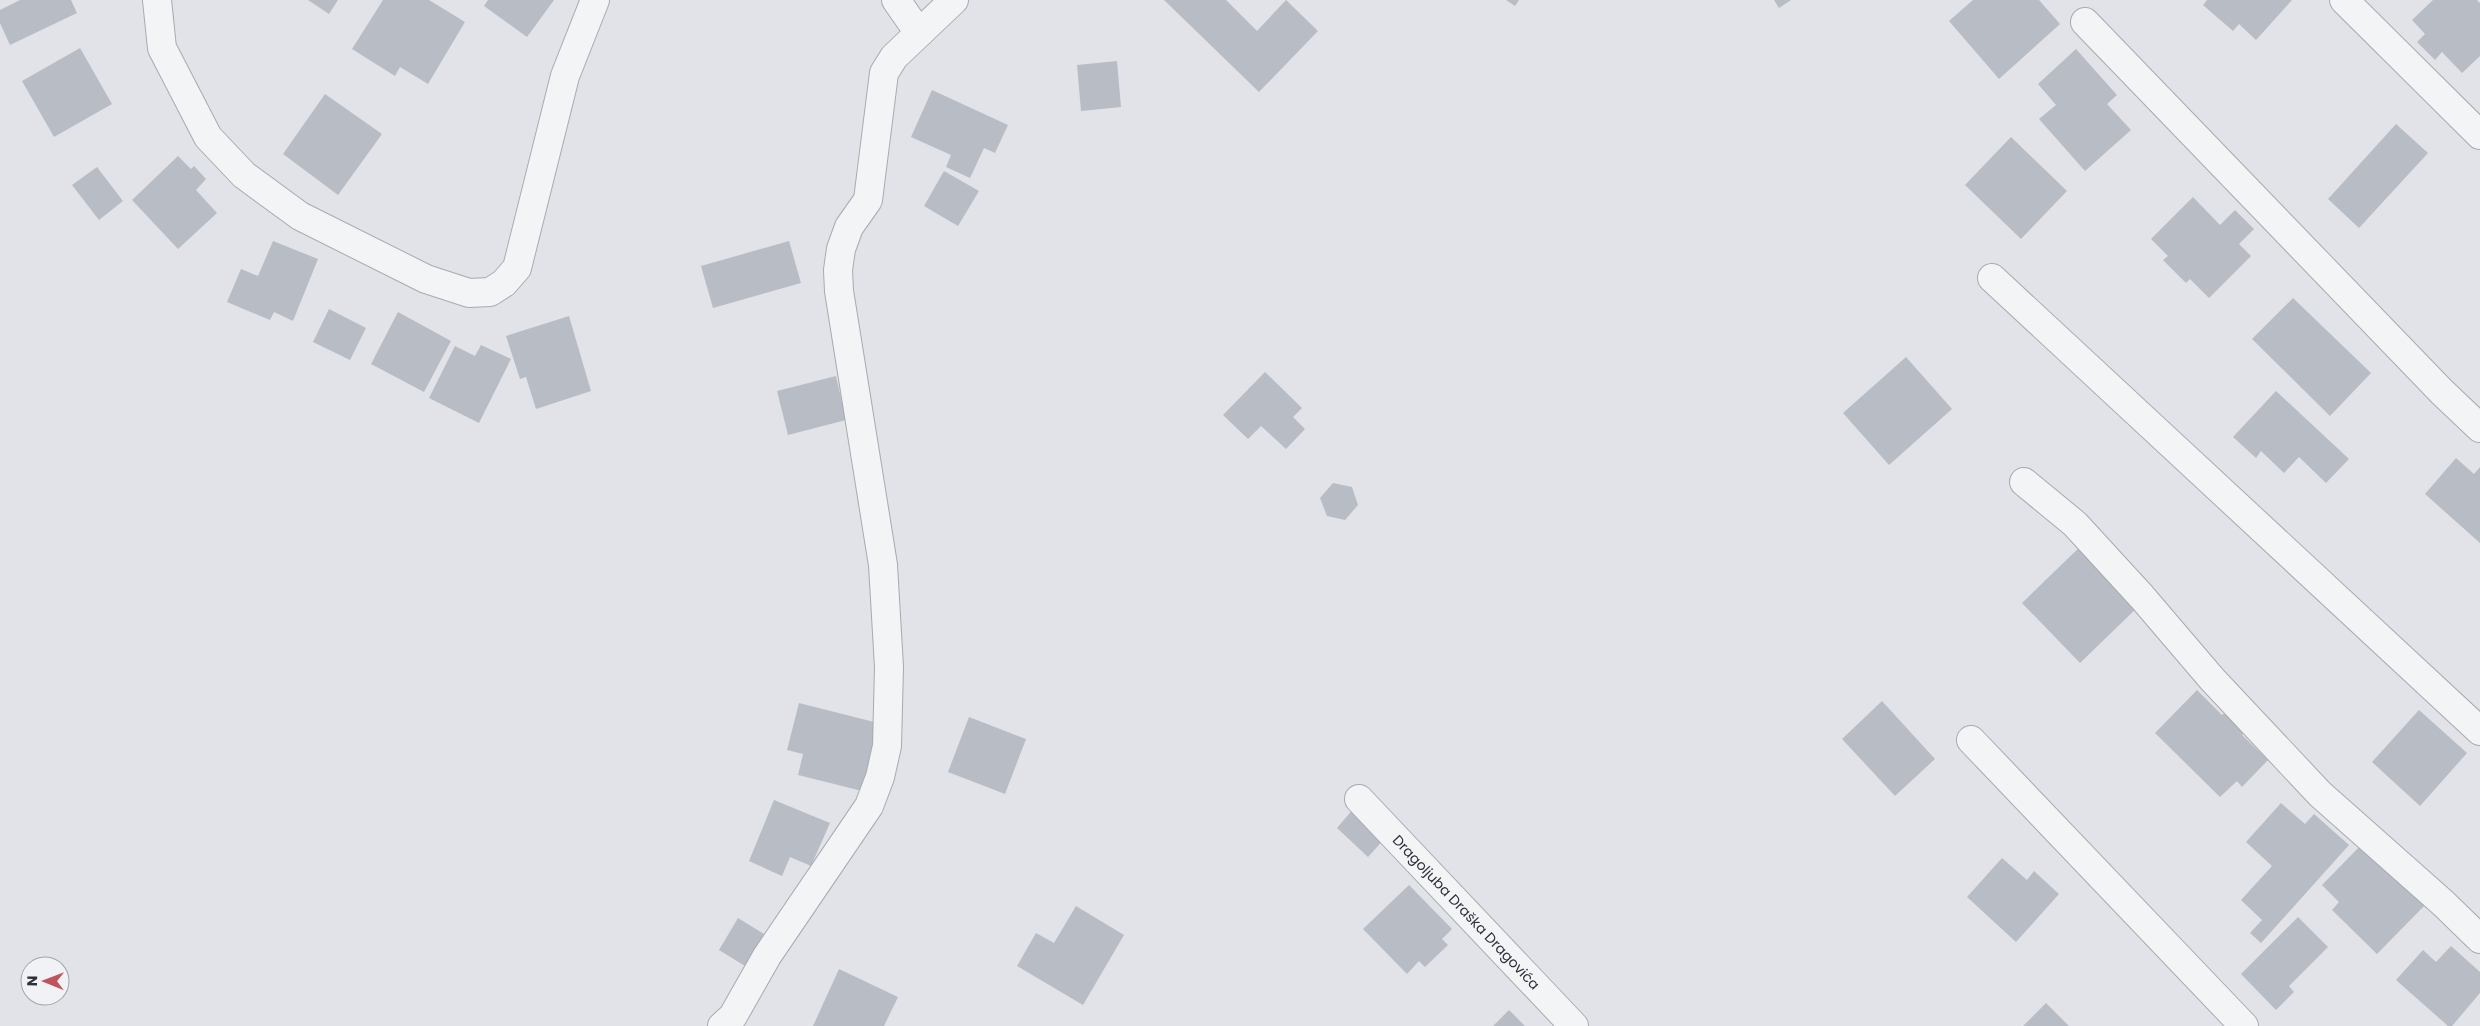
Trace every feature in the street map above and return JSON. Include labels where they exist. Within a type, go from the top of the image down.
[{"type":"street","points":[[157,0],[162,48],[208,136],[244,175],[300,216],[426,279],[469,293],[490,292],[504,282],[517,268],[565,76],[596,0]]},
{"type":"street","points":[[896,0],[919,33]]},
{"type":"street","points":[[722,1026],[732,1016],[767,956],[869,806],[880,777],[886,746],[889,667],[883,566],[839,291],[838,270],[841,249],[849,227],[868,200],[884,73],[894,57],[954,0]]},
{"type":"street","points":[[2344,0],[2480,135]]},
{"type":"street","points":[[2085,22],[2442,392],[2480,428]]},
{"type":"street","points":[[1992,278],[2480,732]]},
{"type":"street","points":[[2024,482],[2075,524],[2212,679],[2320,794],[2443,903],[2480,939]]},
{"type":"street","points":[[1971,740],[2244,1026]]},
{"type":"street","name":"Dragoljuba Draška Dragovića","points":[[1359,799],[1574,1026]]},
{"type":"building","points":[[20,0],[71,0],[77,13],[10,45],[0,23],[0,10]]},
{"type":"building","points":[[308,0],[338,0],[329,14]]},
{"type":"building","points":[[383,0],[429,0],[465,22],[428,84],[400,67],[395,76],[352,49]]},
{"type":"building","points":[[488,0],[554,0],[527,37],[484,6]]},
{"type":"building","points":[[1164,0],[1226,0],[1257,31],[1286,0],[1318,31],[1259,92]]},
{"type":"building","points":[[1506,0],[1519,0],[1515,6]]},
{"type":"building","points":[[1774,0],[1791,0],[1779,8]]},
{"type":"building","points":[[1973,0],[2039,0],[2060,24],[1999,79],[1949,21]]},
{"type":"building","points":[[2207,0],[2292,0],[2256,40],[2239,24],[2233,31],[2203,5]]},
{"type":"building","points":[[2433,0],[2477,0],[2480,3],[2480,56],[2462,73],[2442,52],[2435,60],[2417,42],[2425,34],[2412,20]]},
{"type":"building","points":[[80,48],[112,104],[54,137],[22,81]]},
{"type":"building","points":[[2076,49],[2117,95],[2107,104],[2131,130],[2085,171],[2039,119],[2056,105],[2038,84]]},
{"type":"building","points":[[1117,61],[1121,107],[1081,111],[1077,65]]},
{"type":"building","points":[[932,90],[1008,125],[995,153],[984,148],[970,178],[946,167],[951,155],[911,137]]},
{"type":"building","points":[[325,94],[382,134],[338,195],[283,154]]},
{"type":"building","points":[[2396,124],[2428,153],[2359,228],[2328,199]]},
{"type":"building","points":[[2011,137],[2067,191],[2021,239],[1965,185]]},
{"type":"building","points":[[178,156],[191,169],[194,166],[206,179],[196,190],[217,213],[178,249],[132,200]]},
{"type":"building","points":[[97,167],[123,201],[99,220],[72,185]]},
{"type":"building","points":[[944,171],[979,191],[958,226],[924,206]]},
{"type":"building","points":[[2193,197],[2220,225],[2235,210],[2254,229],[2239,244],[2251,256],[2209,298],[2190,279],[2186,283],[2163,260],[2168,256],[2151,239]]},
{"type":"building","points":[[273,241],[318,259],[293,321],[274,312],[270,320],[227,302],[241,269],[258,276]]},
{"type":"building","points":[[789,241],[801,283],[713,308],[701,266]]},
{"type":"building","points":[[2293,298],[2371,373],[2330,416],[2252,339]]},
{"type":"building","points":[[329,309],[366,328],[350,360],[313,342]]},
{"type":"building","points":[[398,312],[451,341],[424,392],[371,364]]},
{"type":"building","points":[[569,316],[591,391],[536,409],[526,377],[520,379],[506,336]]},
{"type":"building","points":[[481,345],[511,359],[479,423],[429,398],[455,346],[475,356]]},
{"type":"building","points":[[1906,357],[1952,409],[1889,465],[1843,413]]},
{"type":"building","points":[[1265,372],[1302,408],[1293,417],[1305,429],[1286,449],[1261,426],[1248,439],[1223,415]]},
{"type":"building","points":[[836,376],[846,420],[788,435],[777,391]]},
{"type":"building","points":[[2276,391],[2349,459],[2326,483],[2299,457],[2284,473],[2261,451],[2256,458],[2233,437]]},
{"type":"building","points":[[2456,458],[2474,474],[2480,467],[2480,543],[2425,494]]},
{"type":"building","points":[[1333,483],[1352,487],[1358,505],[1345,520],[1327,516],[1320,498]]},
{"type":"building","points":[[2085,542],[2143,602],[2080,663],[2022,603]]},
{"type":"building","points":[[2197,690],[2222,715],[2231,706],[2251,726],[2242,735],[2268,760],[2242,787],[2237,781],[2220,797],[2155,733]]},
{"type":"building","points":[[1882,701],[1935,759],[1895,796],[1842,739]]},
{"type":"building","points":[[799,703],[878,723],[862,791],[798,775],[803,754],[787,750]]},
{"type":"building","points":[[2419,710],[2467,753],[2420,806],[2372,762]]},
{"type":"building","points":[[969,717],[1026,739],[1005,794],[948,772]]},
{"type":"building","points":[[774,800],[830,823],[811,866],[790,857],[782,876],[749,861]]},
{"type":"building","points":[[2281,803],[2305,824],[2314,814],[2349,845],[2261,943],[2250,933],[2262,920],[2241,900],[2272,866],[2246,842]]},
{"type":"building","points":[[1354,808],[1386,837],[1368,857],[1337,828]]},
{"type":"building","points":[[2367,839],[2430,900],[2377,954],[2332,910],[2339,902],[2322,885]]},
{"type":"building","points":[[2002,858],[2027,880],[2034,871],[2059,894],[2016,942],[1967,897]]},
{"type":"building","points":[[1409,885],[1452,929],[1442,939],[1448,945],[1425,967],[1419,961],[1407,974],[1363,929]]},
{"type":"building","points":[[1076,906],[1124,935],[1083,1005],[1017,966],[1036,933],[1054,943]]},
{"type":"building","points":[[2298,917],[2328,947],[2289,986],[2294,992],[2276,1010],[2241,974]]},
{"type":"building","points":[[738,918],[764,934],[745,966],[719,950]]},
{"type":"building","points":[[2451,946],[2480,972],[2480,993],[2452,1026],[2448,1026],[2396,980],[2423,950],[2436,962]]},
{"type":"building","points":[[839,969],[898,997],[884,1026],[813,1026]]},
{"type":"building","points":[[2046,1003],[2069,1026],[2023,1026]]},
{"type":"building","points":[[1509,1010],[1525,1026],[1493,1026]]}]
